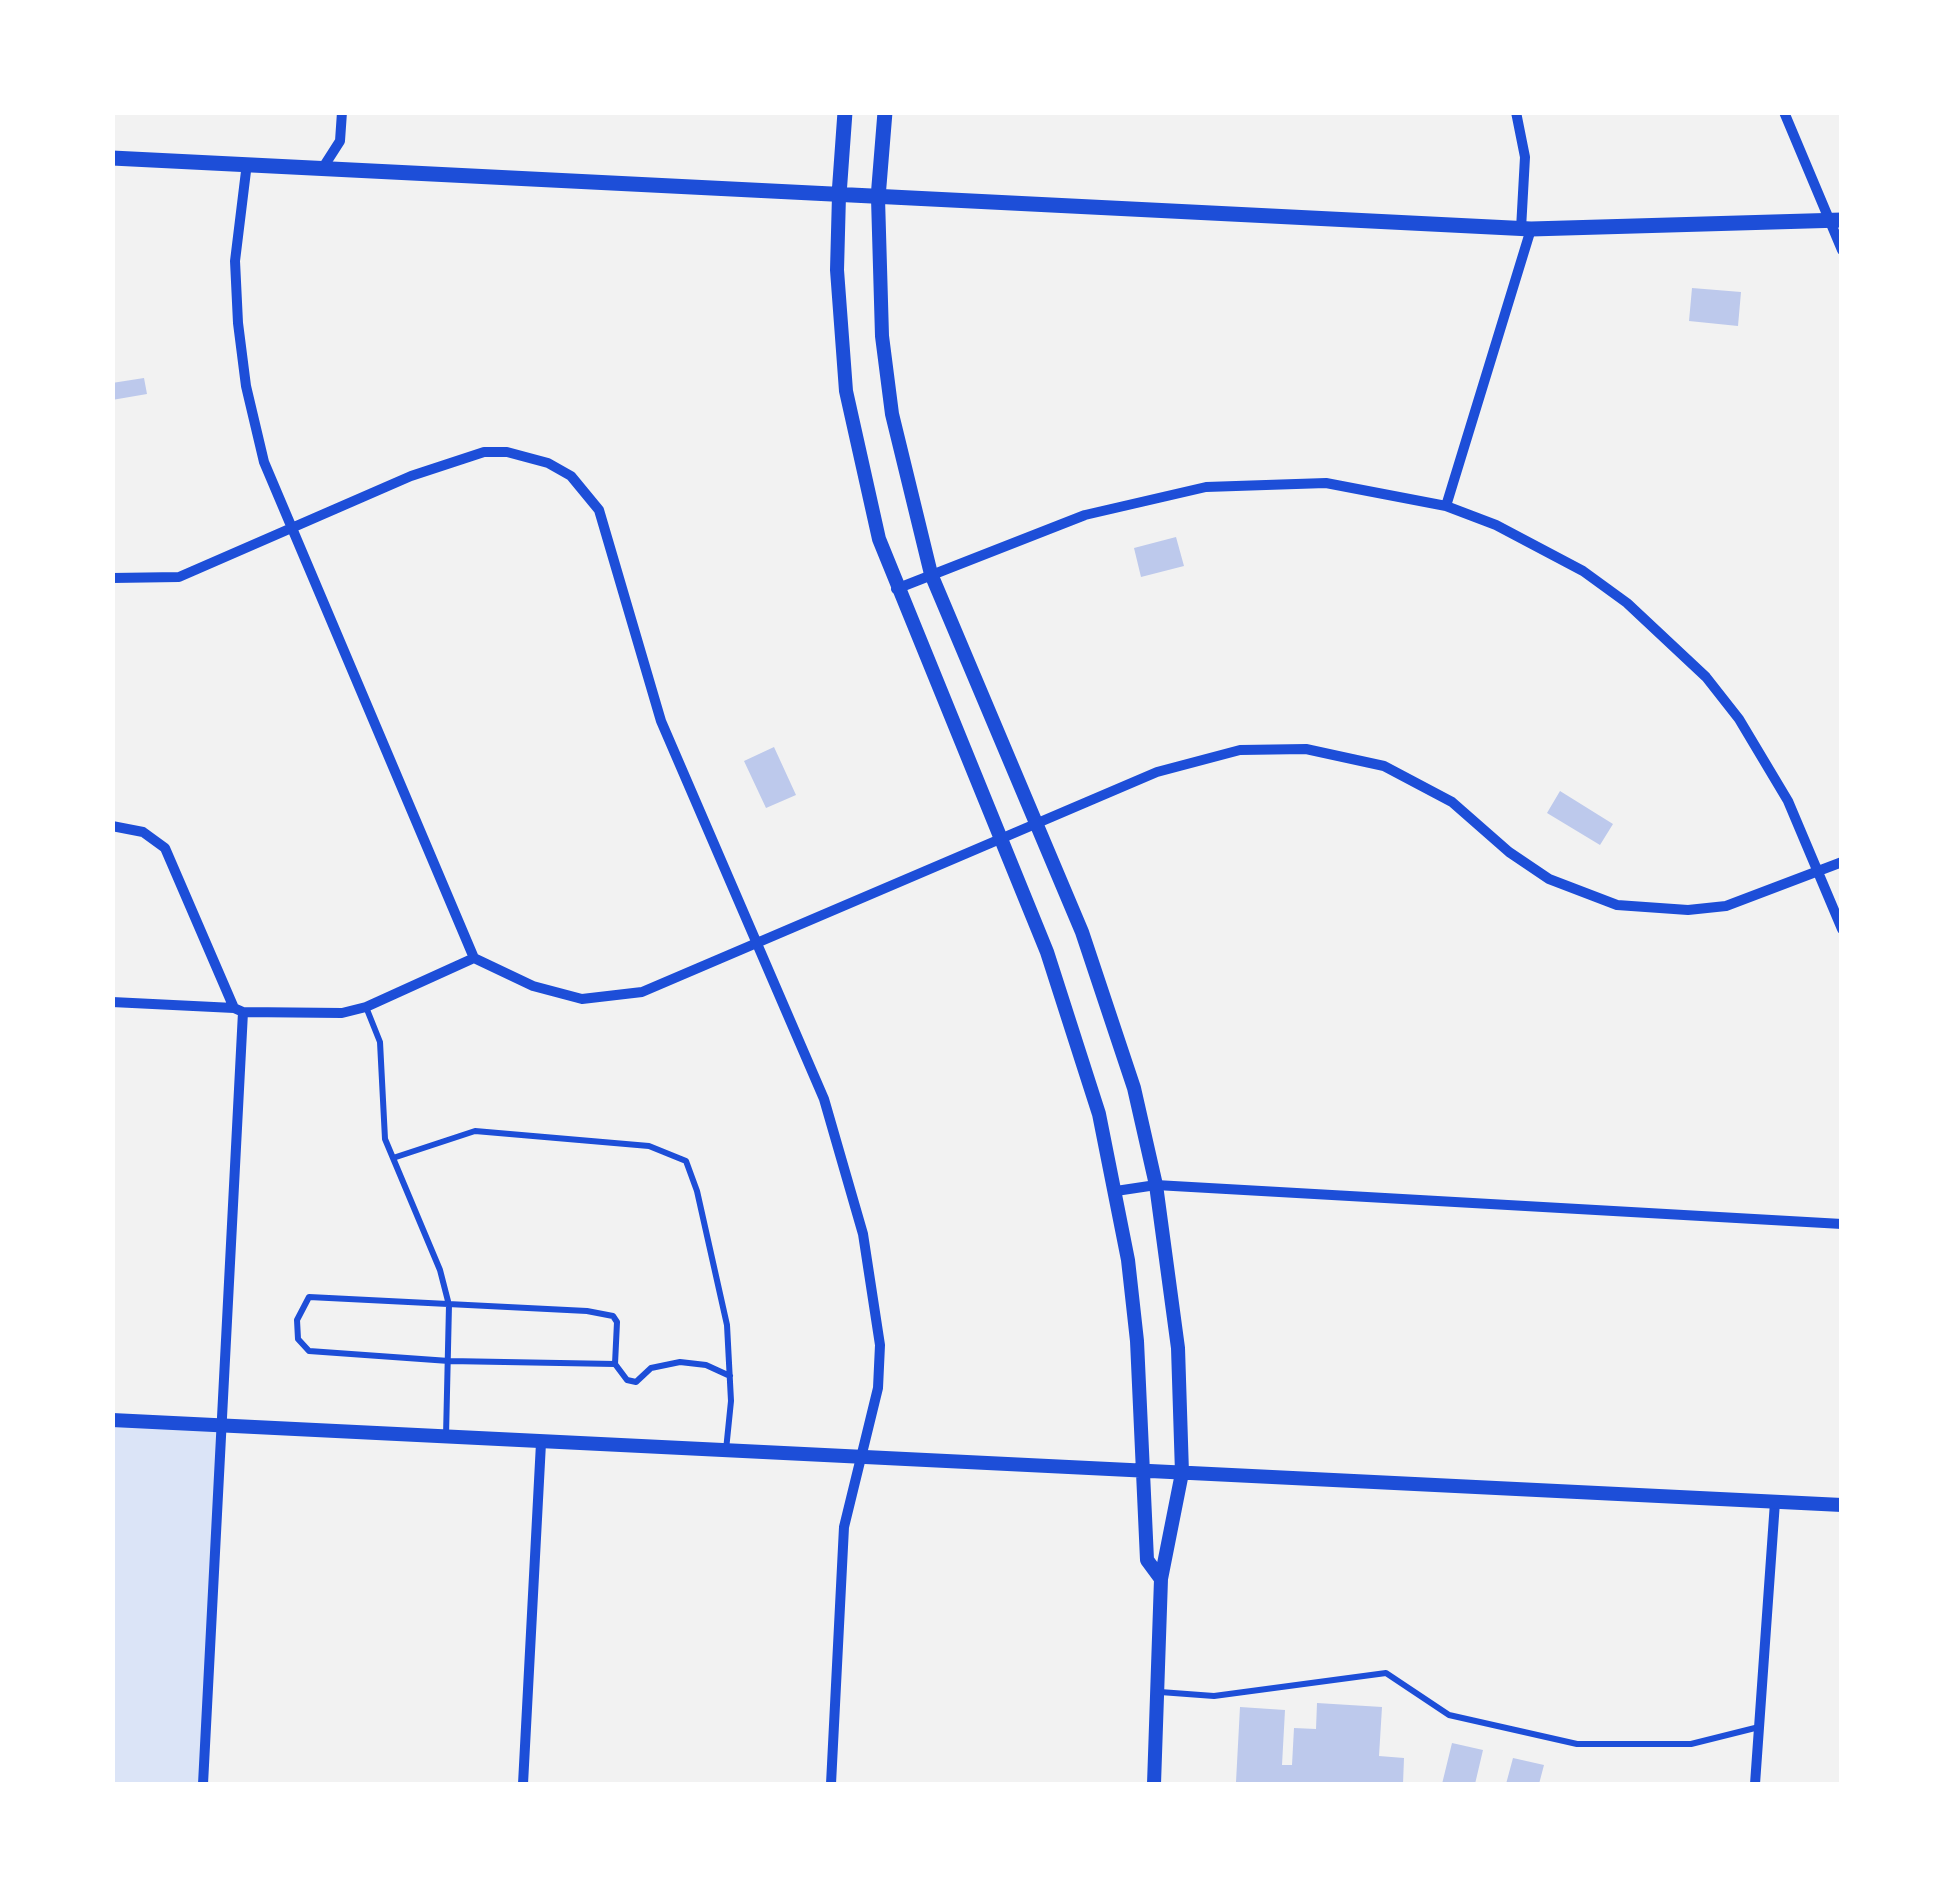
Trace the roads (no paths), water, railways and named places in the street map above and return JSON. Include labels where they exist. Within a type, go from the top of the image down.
[{"type":"main road","points":[[839,195],[845,112]]},
{"type":"main road","points":[[878,198],[886,112]]},
{"type":"main road","points":[[112,158],[1526,229],[1835,220]]},
{"type":"street","points":[[324,166],[340,141],[342,112]]},
{"type":"street","points":[[1446,506],[1526,229],[1526,157],[1516,112]]},
{"type":"street","points":[[1784,112],[1835,220],[1842,250]]},
{"type":"street","points":[[248,163],[235,261],[240,339],[254,424],[290,529],[474,958],[559,995],[599,998],[642,992],[1157,772],[1240,750],[1306,749],[1371,762],[1421,783],[1452,802],[1509,852],[1549,879],[1617,905],[1688,910],[1726,906],[1842,862]]},
{"type":"street","points":[[839,195],[837,270],[846,391],[862,477],[895,589],[1078,1038],[1116,1191],[1137,1341],[1147,1560],[1162,1579]]},
{"type":"street","points":[[878,198],[880,319],[892,414],[931,574],[1110,1008],[1156,1186],[1178,1348],[1182,1473],[1162,1579],[1154,1784]]},
{"type":"street","points":[[112,578],[168,580],[472,454],[530,456],[571,476],[599,510],[608,530],[633,637],[661,721],[824,1100],[863,1234],[880,1344],[878,1388],[844,1527],[831,1784]]},
{"type":"street","points":[[895,589],[1085,516],[1206,487],[1326,484],[1446,506],[1510,532],[1583,571],[1672,641],[1739,719],[1765,760],[1842,929]]},
{"type":"street","points":[[112,826],[142,832],[165,848],[238,1010],[204,1784]]},
{"type":"street","points":[[112,1002],[342,1013],[366,1007],[474,958]]},
{"type":"street","points":[[1116,1191],[1156,1186],[1842,1224]]},
{"type":"street","points":[[112,1420],[1842,1506]]},
{"type":"street","points":[[523,1784],[541,1442]]},
{"type":"street","points":[[1755,1784],[1776,1502]]},
{"type":"lane","points":[[366,1007],[380,1042],[385,1139],[440,1270],[449,1305],[446,1436]]},
{"type":"lane","points":[[392,1158],[475,1131],[662,1148],[686,1162],[698,1191],[727,1325],[730,1376],[726,1450]]},
{"type":"lane","points":[[616,1364],[449,1362],[309,1351],[298,1339],[297,1320],[308,1298],[613,1316],[618,1326],[616,1364],[632,1382],[652,1368],[680,1362],[706,1365],[730,1376]]},
{"type":"lane","points":[[1159,1692],[1214,1696],[1386,1673],[1450,1715],[1578,1744],[1691,1744],[1759,1728]]}]
